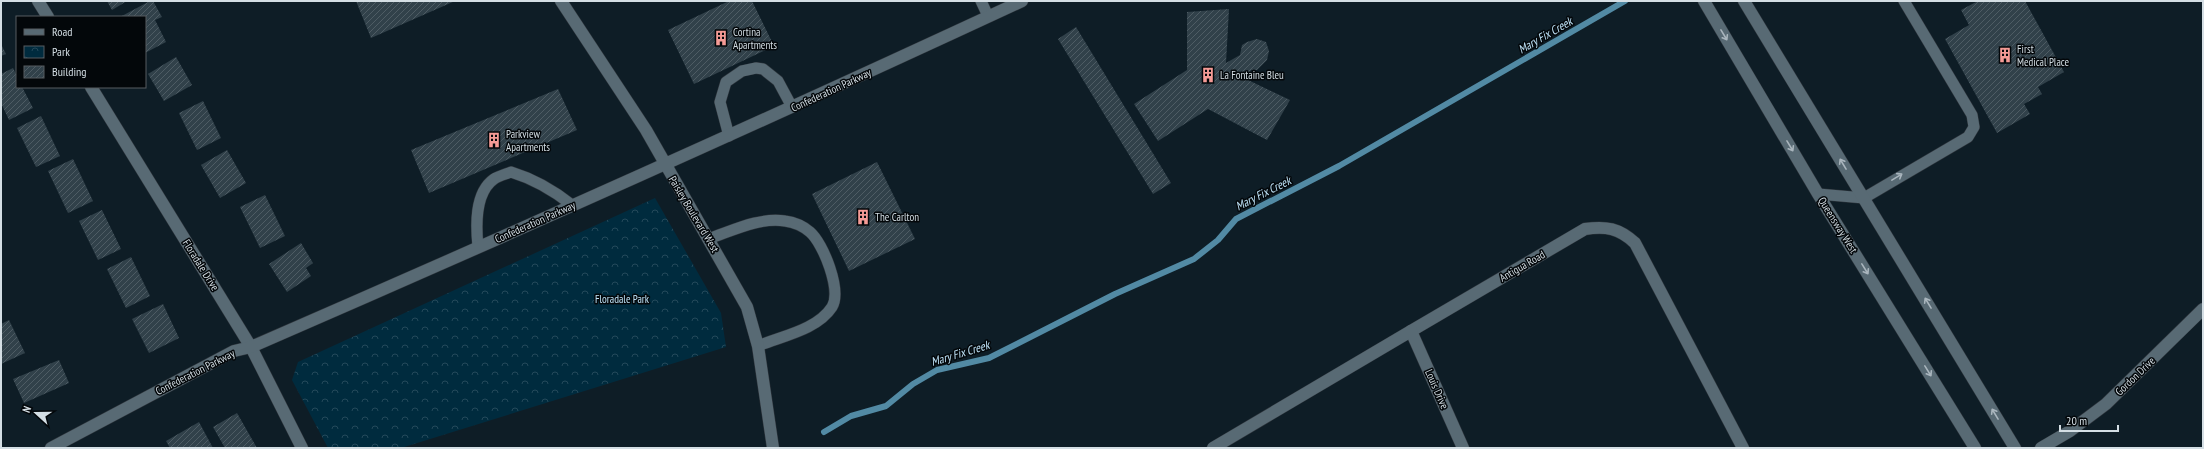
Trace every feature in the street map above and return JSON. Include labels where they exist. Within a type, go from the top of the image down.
[{"type":"street","points":[[38,1],[47,16]]},
{"type":"street","name":"Paisley Boulevard West","points":[[561,1],[646,130],[664,164],[747,307],[758,346],[773,448]]},
{"type":"street","name":"Confederation Parkway","points":[[52,448],[234,351],[251,347],[478,248],[729,136],[1022,1]]},
{"type":"street","name":"Queensway West","points":[[1704,1],[1818,194],[1976,448]]},
{"type":"street","points":[[1744,1],[2015,448]]},
{"type":"street","name":"Floradale Drive","points":[[92,88],[251,347],[302,448]]},
{"type":"street","name":"Antigua Road","points":[[1213,448],[1585,229],[1601,227],[1624,233],[1635,244],[1743,448]]},
{"type":"street","name":"Gordon Drive","points":[[2041,448],[2070,431],[2106,404],[2203,309]]},
{"type":"street","name":"Louis Drive","points":[[1411,331],[1463,448]]},
{"type":"lane","points":[[981,1],[988,16]]},
{"type":"lane","points":[[1818,194],[1864,198],[1932,156],[1968,137],[1974,127],[1972,115],[1904,1]]},
{"type":"lane","points":[[729,136],[720,102],[726,82],[742,71],[756,68],[763,69],[778,81],[792,107]]},
{"type":"lane","points":[[478,248],[476,224],[480,200],[493,180],[511,172],[529,177],[554,190],[572,205]]},
{"type":"lane","points":[[708,239],[754,223],[768,220],[784,221],[800,225],[811,232],[832,269],[835,290],[833,306],[822,317],[809,326],[758,346]]},
{"type":"green space","name":"Floradale Park","points":[[655,198],[721,313],[726,347],[401,448],[328,448],[292,380],[298,362]]},
{"type":"building","points":[[107,1],[127,1],[112,10]]},
{"type":"building","points":[[150,1],[153,1],[162,17],[155,20],[166,42],[146,52],[146,16],[122,16]]},
{"type":"building","points":[[356,1],[455,1],[371,38]]},
{"type":"building","name":"Cortina Apartments","points":[[729,1],[752,1],[774,46],[694,84],[668,30]]},
{"type":"building","name":"First Medical Place","points":[[1978,1],[2025,1],[2064,72],[2038,87],[2042,94],[2024,104],[2030,114],[1997,133],[1945,39],[1969,25],[1961,10]]},
{"type":"building","name":"La Fontaine Bleu","points":[[1229,9],[1226,63],[1240,55],[1242,45],[1247,42],[1257,39],[1266,42],[1269,51],[1267,60],[1257,70],[1251,70],[1248,80],[1290,100],[1267,140],[1208,109],[1158,141],[1134,104],[1187,70],[1187,12]]},
{"type":"building","points":[[1076,27],[1171,183],[1153,194],[1058,39]]},
{"type":"building","points":[[1,44],[6,54],[1,56]]},
{"type":"building","points":[[176,57],[192,85],[164,101],[148,74]]},
{"type":"building","points":[[13,68],[16,74],[16,88],[23,88],[33,108],[9,120],[1,103],[1,74]]},
{"type":"building","name":"Parkview Apartments","points":[[558,89],[577,130],[429,193],[411,150]]},
{"type":"building","points":[[203,101],[221,138],[197,150],[179,113]]},
{"type":"building","points":[[41,116],[60,156],[36,167],[17,128]]},
{"type":"building","points":[[227,150],[246,183],[220,198],[201,165]]},
{"type":"building","points":[[73,159],[93,201],[68,213],[48,171]]},
{"type":"building","name":"The Carlton","points":[[877,162],[915,239],[849,271],[812,194]]},
{"type":"building","points":[[265,195],[285,236],[260,248],[240,207]]},
{"type":"building","points":[[102,210],[121,249],[98,260],[79,221]]},
{"type":"building","points":[[301,243],[313,263],[306,268],[311,276],[287,292],[269,264]]},
{"type":"building","points":[[131,257],[150,296],[126,308],[107,269]]},
{"type":"building","points":[[163,304],[179,338],[149,353],[132,319]]},
{"type":"building","points":[[9,320],[25,353],[1,364],[1,324]]},
{"type":"building","points":[[59,360],[69,383],[24,403],[13,379]]},
{"type":"building","points":[[237,413],[257,448],[225,448],[213,427]]},
{"type":"building","points":[[199,422],[213,448],[170,448],[166,441]]},
{"type":"waterway","name":"Mary Fix Creek","points":[[824,432],[851,416],[886,406],[913,384],[937,370],[989,358],[1115,294],[1194,259],[1218,240],[1236,219],[1339,166],[1625,1]]},
{"type":"place","name":"Cortina Apartments","points":[[721,38]]},
{"type":"place","name":"First Medical Place","points":[[2005,55]]},
{"type":"place","name":"La Fontaine Bleu","points":[[1208,75]]},
{"type":"place","name":"Parkview Apartments","points":[[494,140]]},
{"type":"place","name":"The Carlton","points":[[863,217]]}]
